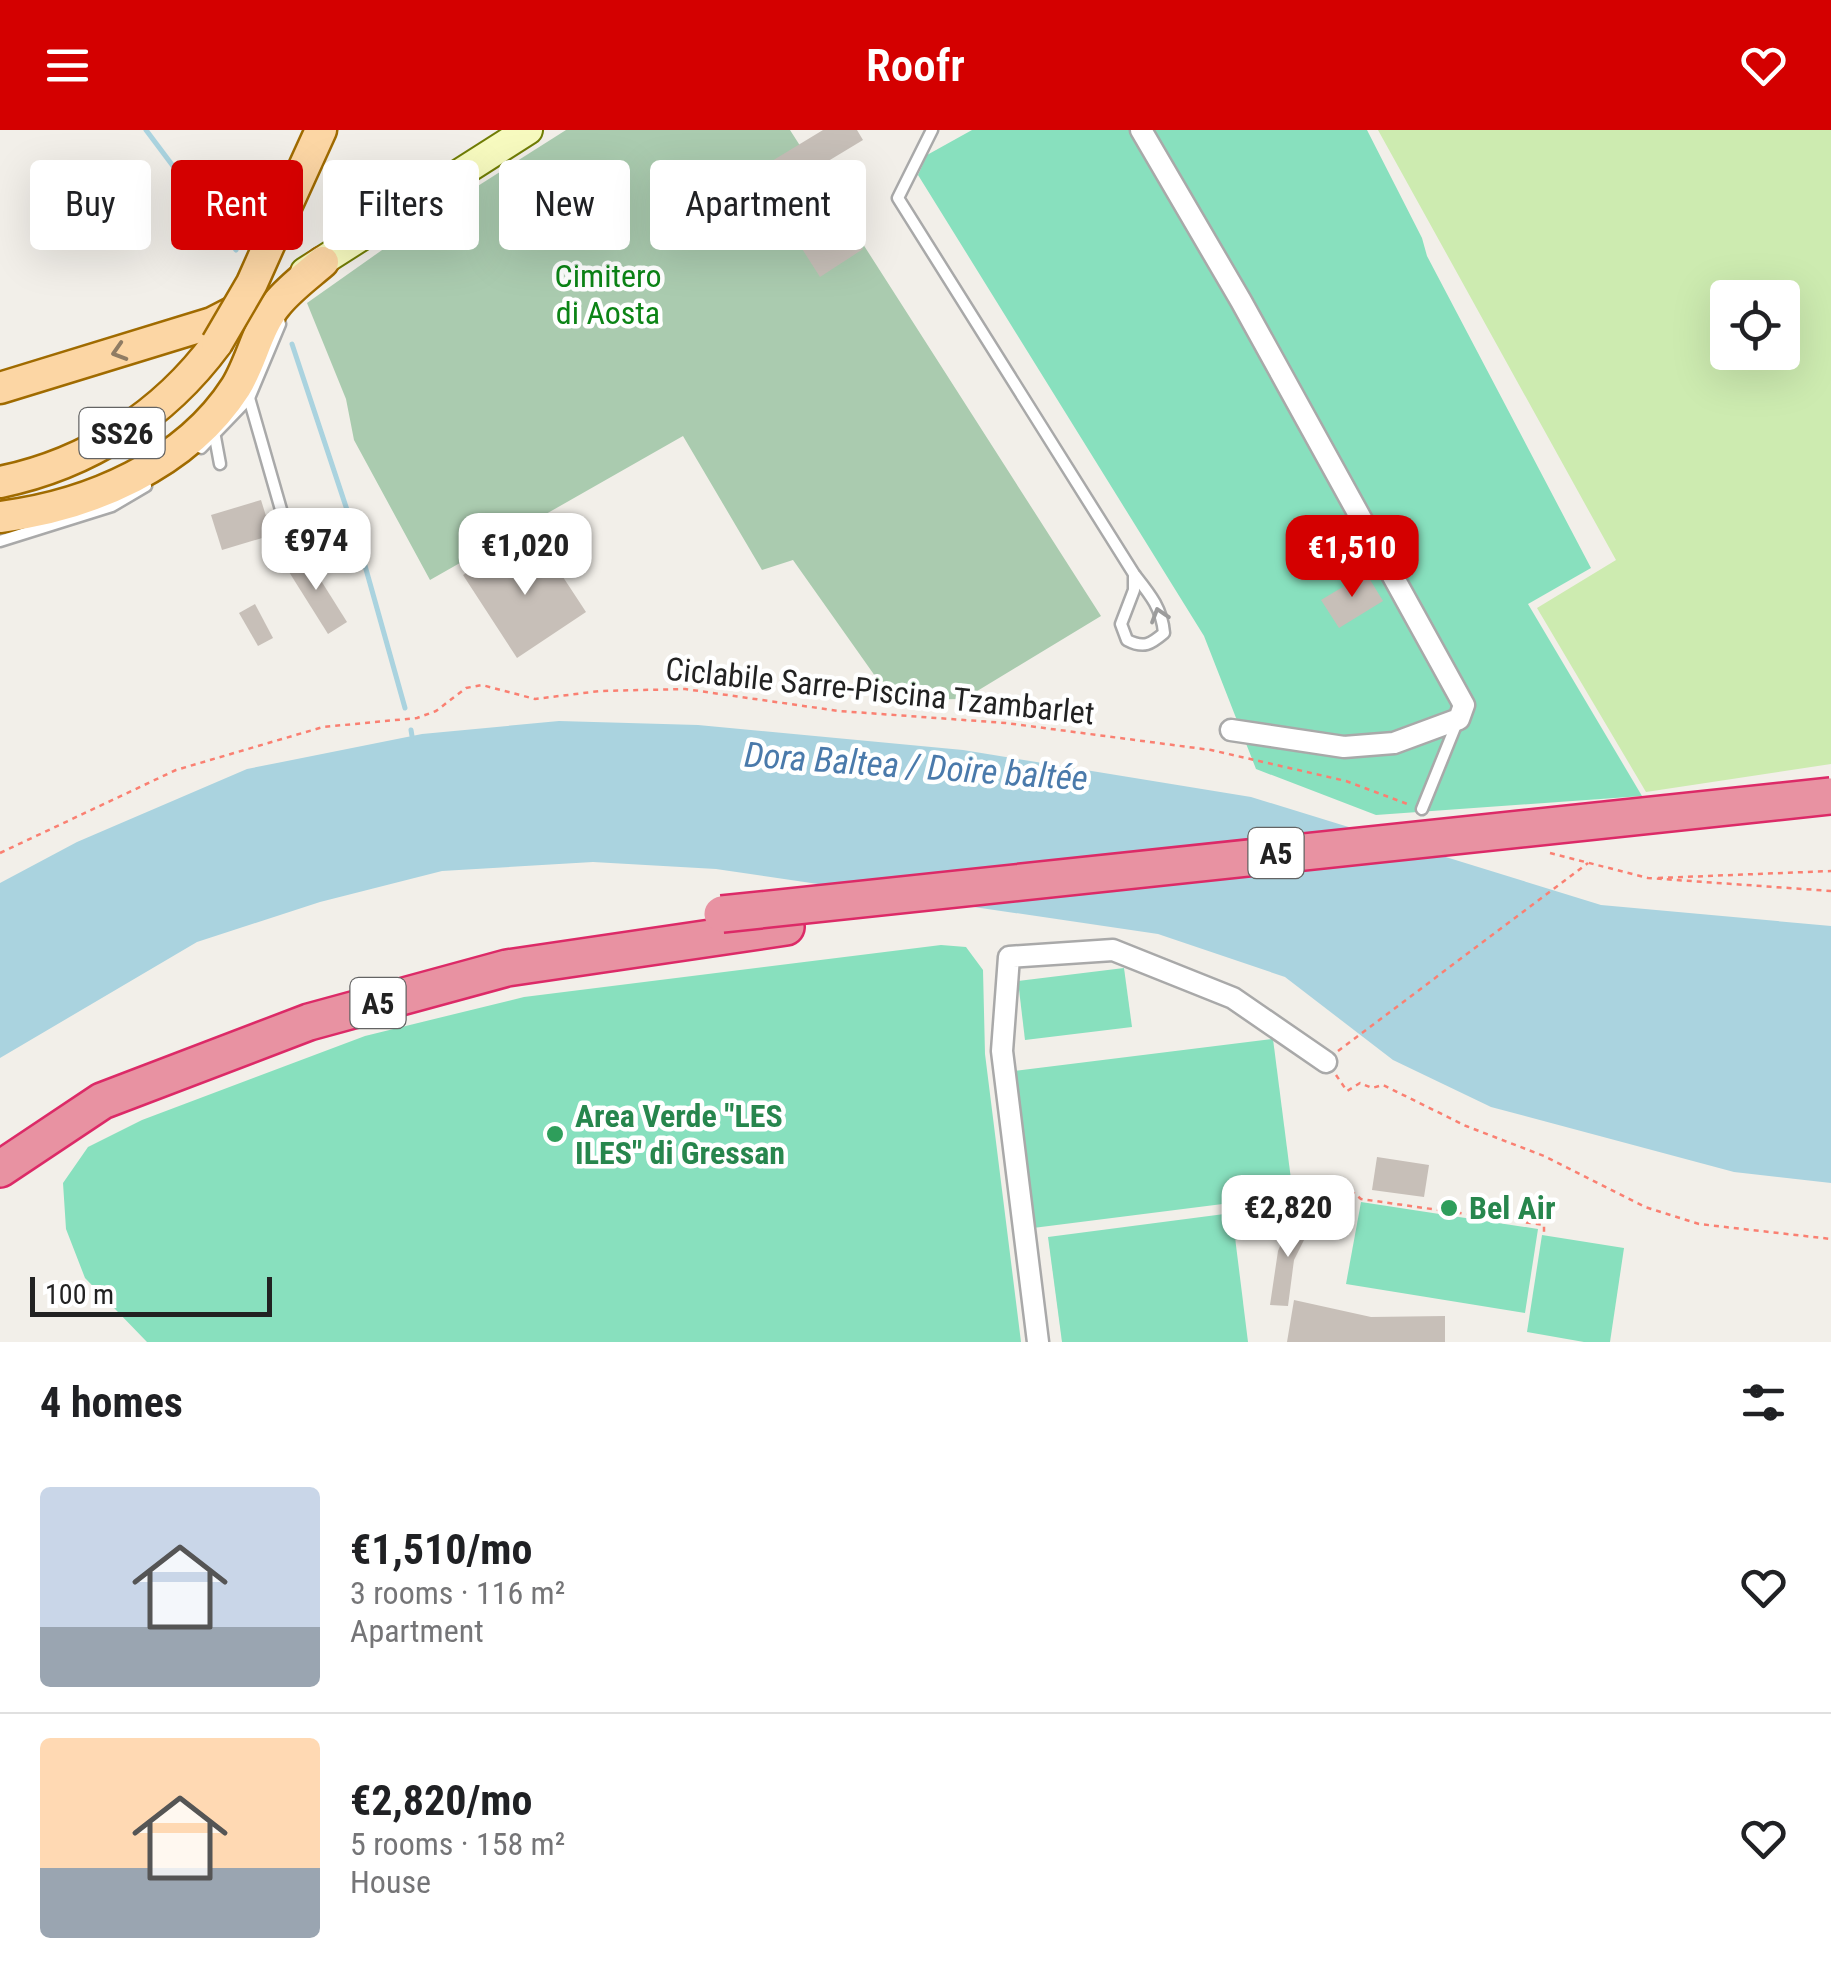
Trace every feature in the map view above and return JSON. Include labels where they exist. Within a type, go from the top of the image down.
[{"type":"highway","name":"A5","points":[[0,1144],[92,1086],[202,1039],[303,1002],[507,948],[722,914],[922,889],[1831,796]]},
{"type":"highway","name":"A5","points":[[0,1169],[102,1101],[310,1022],[507,968],[786,927],[1831,816]]},
{"type":"main road","name":"SS26","points":[[0,482],[71,461],[138,422],[180,388],[218,343],[252,283],[321,130]]},
{"type":"main road","points":[[0,388],[267,304],[323,262]]},
{"type":"main road","points":[[0,518],[91,497],[150,466],[193,437],[236,388],[267,304]]},
{"type":"street","points":[[323,262],[528,130]]},
{"type":"street","points":[[1141,130],[1464,705],[1459,719],[1394,743],[1344,747],[1231,730]]},
{"type":"street","points":[[1038,1342],[1002,1050],[1009,957],[1113,950],[1233,998],[1330,1058]]},
{"type":"lane","points":[[932,130],[898,198],[1163,617],[1164,633],[1151,644],[1139,646],[1127,640],[1121,624],[1134,590],[1134,574]]},
{"type":"lane","points":[[185,460],[215,437],[250,398],[280,324],[267,304]]},
{"type":"lane","points":[[250,398],[286,526]]},
{"type":"lane","points":[[215,437],[220,464]]},
{"type":"lane","points":[[0,541],[112,506],[155,481]]},
{"type":"lane","points":[[1422,809],[1459,719]]},
{"type":"path","name":"Ciclabile Sarre-Piscina Tzambarlet","points":[[0,853],[176,770],[323,727],[418,718],[466,688],[482,685],[535,698],[600,691],[685,689],[839,711],[1006,723],[1211,750],[1346,781],[1422,809]]},
{"type":"path","points":[[1831,892],[1648,878],[1591,861],[1330,1058],[1347,1091],[1360,1083],[1372,1088],[1383,1085],[1466,1126],[1544,1156],[1644,1206],[1699,1224],[1831,1239]]},
{"type":"path","points":[[1648,878],[1831,871]]},
{"type":"path","points":[[1343,1184],[1361,1199],[1544,1225],[1544,1235]]},
{"type":"green space","name":"Cimitero di Aosta","points":[[566,130],[790,130],[809,160],[650,160],[650,250],[866,249],[1101,616],[964,699],[892,700],[793,560],[762,570],[683,436],[430,580],[354,440],[346,399],[307,303],[382,250],[479,250],[479,185],[499,173],[499,250],[630,250],[630,160],[519,160]]},
{"type":"green space","points":[[972,130],[1367,130],[1422,238],[1427,256],[1591,568],[1528,604],[1642,796],[1376,815],[1256,769],[1204,636],[918,175],[927,155]]},
{"type":"green space","points":[[1378,130],[1831,130],[1831,764],[1646,792],[1537,608],[1616,560]]},
{"type":"green space","name":"Area Verde \"LES ILES\" di Gressan","points":[[941,945],[966,947],[983,970],[985,1054],[1021,1342],[147,1342],[85,1278],[66,1229],[63,1183],[88,1147],[142,1120],[365,1036],[524,997]]},
{"type":"green space","points":[[1124,968],[1132,1027],[1025,1040],[1018,981]]},
{"type":"green space","points":[[1273,1039],[1293,1195],[1033,1228],[1014,1071]]},
{"type":"green space","points":[[1361,1202],[1538,1229],[1525,1313],[1346,1284]]},
{"type":"green space","points":[[1232,1213],[1248,1342],[1062,1342],[1048,1237]]},
{"type":"green space","points":[[1542,1235],[1624,1248],[1610,1342],[1584,1342],[1527,1332]]},
{"type":"water","name":"Dora Baltea / Doire baltée","points":[[559,721],[698,725],[963,750],[1251,797],[1601,905],[1831,926],[1831,1183],[1734,1172],[1491,1107],[1393,1060],[1285,977],[1158,934],[716,869],[593,862],[442,871],[320,902],[197,942],[0,1058],[0,883],[77,842],[247,769],[422,734]]},
{"type":"building","points":[[823,130],[857,130],[863,140],[830,160],[774,160]]},
{"type":"building","points":[[803,250],[861,250],[820,277]]},
{"type":"building","points":[[261,500],[272,535],[222,550],[211,515]]},
{"type":"building","points":[[542,545],[586,612],[517,658],[463,575],[503,549],[512,564]]},
{"type":"building","points":[[303,552],[347,622],[328,634],[284,564]]},
{"type":"building","points":[[1366,573],[1383,601],[1339,628],[1321,600]]},
{"type":"building","points":[[255,604],[273,638],[258,646],[239,613]]},
{"type":"building","points":[[1377,1157],[1429,1165],[1424,1197],[1372,1190]]},
{"type":"building","points":[[1294,1213],[1312,1224],[1294,1260],[1288,1306],[1270,1305],[1278,1251]]},
{"type":"building","points":[[1294,1300],[1371,1317],[1445,1316],[1445,1342],[1287,1342]]},
{"type":"waterway","points":[[146,130],[171,163]]},
{"type":"waterway","points":[[292,344],[362,555],[405,708]]},
{"type":"waterway","points":[[411,730],[412,736]]},
{"type":"place","name":"Area Verde \"LES ILES\" di Gressan","points":[[555,1134]]},
{"type":"place","name":"Bel Air","points":[[1449,1208]]}]
